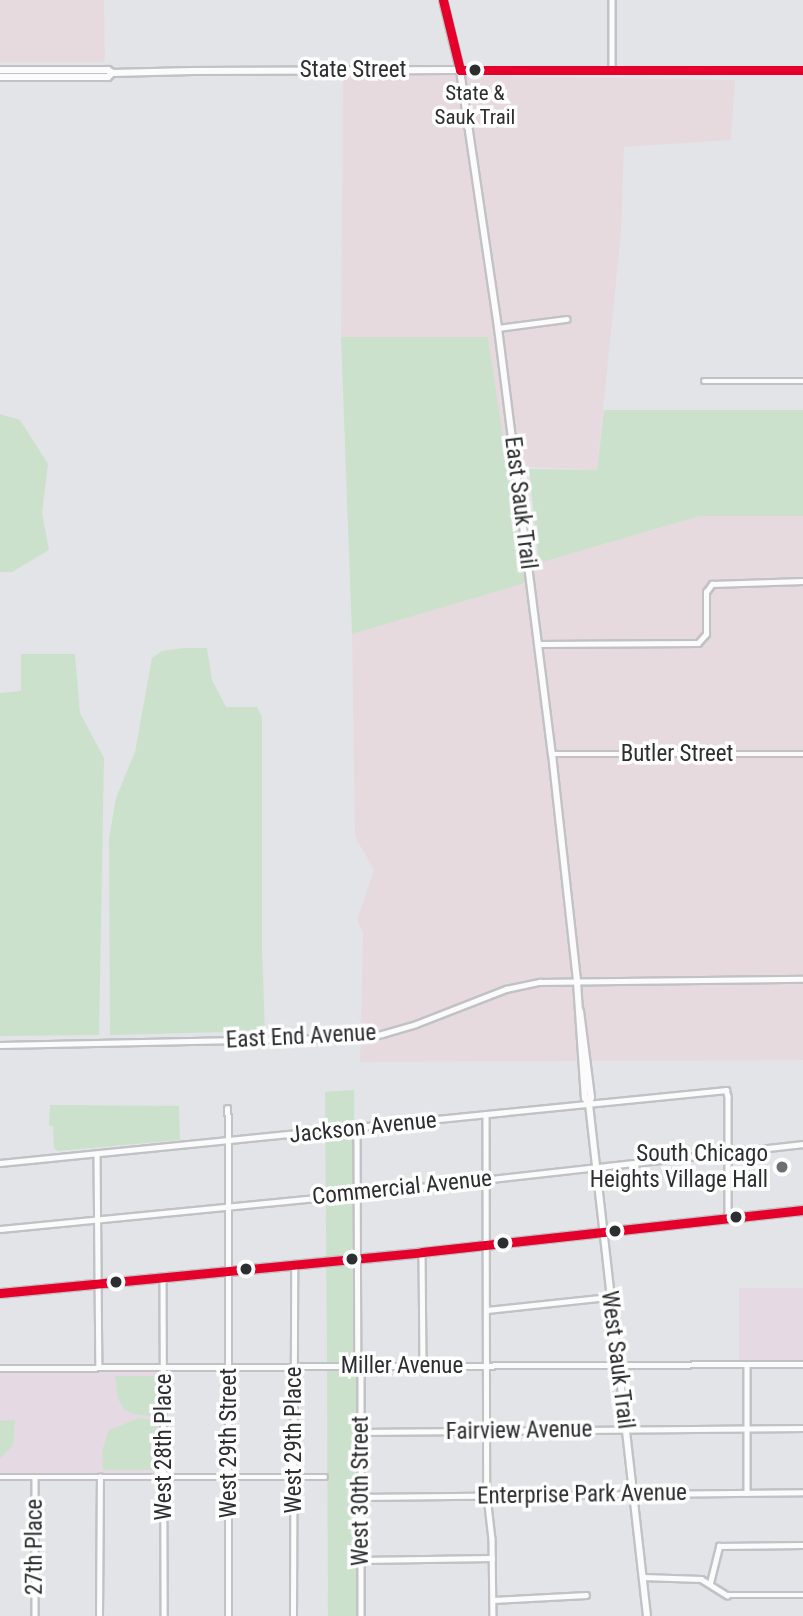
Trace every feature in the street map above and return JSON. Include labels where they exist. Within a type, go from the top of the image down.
[{"type":"main road","name":"East Sauk Trail","points":[[443,0],[460,70],[498,328],[552,754],[586,1075]]},
{"type":"main road","name":"State Street","points":[[0,70],[108,70],[112,73],[460,70]]},
{"type":"main road","name":"State Street","points":[[0,77],[108,77],[112,73]]},
{"type":"main road","name":"West Sauk Trail","points":[[586,1075],[601,1231],[648,1616]]},
{"type":"main road","points":[[0,1293],[422,1252],[803,1210]]},
{"type":"street","points":[[612,0],[612,70]]},
{"type":"street","name":"State Street","points":[[460,70],[803,69]]},
{"type":"street","points":[[498,328],[566,319]]},
{"type":"street","points":[[704,381],[803,381]]},
{"type":"street","points":[[538,644],[698,643],[706,634],[706,592],[712,584],[803,581]]},
{"type":"street","name":"Butler Street","points":[[552,754],[803,754]]},
{"type":"street","name":"East End Avenue","points":[[0,1045],[346,1038],[382,1034],[416,1024],[508,988],[540,982],[803,979]]},
{"type":"street","name":"Jackson Avenue","points":[[0,1163],[356,1130],[726,1090],[728,1153]]},
{"type":"street","name":"West 29th Street","points":[[228,1108],[229,1616]]},
{"type":"street","points":[[486,1114],[487,1496],[493,1616]]},
{"type":"street","name":"West 30th Street","points":[[356,1130],[361,1616]]},
{"type":"street","name":"Commercial Avenue","points":[[0,1228],[357,1194],[803,1144]]},
{"type":"street","points":[[728,1153],[728,1219]]},
{"type":"street","points":[[97,1154],[99,1367]]},
{"type":"street","points":[[422,1252],[423,1367]]},
{"type":"street","name":"West 29th Place","points":[[293,1616],[294,1264]]},
{"type":"street","name":"West 28th Place","points":[[163,1278],[164,1616]]},
{"type":"street","points":[[487,1310],[609,1297]]},
{"type":"street","points":[[747,1364],[747,1493]]},
{"type":"street","name":"Miller Avenue","points":[[0,1368],[803,1364]]},
{"type":"street","name":"Fairview Avenue","points":[[361,1432],[803,1428]]},
{"type":"street","name":"27th Place","points":[[35,1477],[35,1616]]},
{"type":"street","points":[[99,1616],[100,1477]]},
{"type":"street","points":[[0,1478],[325,1477]]},
{"type":"street","name":"Enterprise Park Avenue","points":[[361,1497],[803,1492]]},
{"type":"street","points":[[710,1583],[719,1546],[803,1545]]},
{"type":"street","points":[[361,1560],[492,1558]]},
{"type":"street","points":[[643,1577],[690,1577],[710,1583],[727,1595],[803,1595]]},
{"type":"street","points":[[493,1600],[586,1595]]},
{"type":"shaded area","points":[[0,0],[104,0],[105,62],[0,62]]},
{"type":"shaded area","points":[[343,74],[735,80],[731,140],[624,147],[621,234],[597,470],[507,466],[488,337],[341,337]]},
{"type":"shaded area","points":[[700,516],[803,516],[803,1060],[360,1062],[363,933],[357,920],[374,870],[355,837],[352,634],[525,583],[539,563]]},
{"type":"shaded area","points":[[739,1288],[803,1288],[803,1361],[739,1361]]},
{"type":"shaded area","points":[[162,1369],[162,1475],[0,1475],[0,1370]]},
{"type":"green space","points":[[341,337],[488,337],[525,583],[352,634]]},
{"type":"green space","points":[[604,410],[803,410],[803,516],[700,516],[539,563],[529,469],[597,470]]},
{"type":"green space","points":[[0,414],[20,420],[48,464],[42,513],[49,550],[12,572],[0,572]]},
{"type":"green space","points":[[207,648],[212,680],[226,707],[257,707],[262,717],[262,950],[265,1031],[110,1035],[109,839],[116,798],[135,752],[152,658],[162,651]]},
{"type":"green space","points":[[21,654],[75,654],[80,713],[104,758],[99,1035],[0,1036],[0,693],[21,691]]},
{"type":"green space","points":[[354,1090],[355,1363],[327,1363],[325,1092]]},
{"type":"green space","points":[[50,1105],[179,1106],[180,1140],[58,1151],[54,1148],[53,1126],[49,1126]]},
{"type":"green space","points":[[327,1370],[352,1370],[358,1375],[358,1616],[328,1616]]},
{"type":"green space","points":[[115,1376],[154,1376],[157,1380],[157,1417],[133,1414],[124,1409],[118,1399]]},
{"type":"green space","points":[[139,1418],[158,1421],[158,1464],[153,1470],[103,1470],[102,1451],[109,1430]]},
{"type":"green space","points":[[15,1420],[13,1445],[0,1459],[0,1421]]},
{"type":"transit line","points":[[443,0],[460,70]]},
{"type":"transit line","points":[[460,70],[803,70]]},
{"type":"transit line","points":[[0,1293],[422,1252],[803,1210]]},
{"type":"place","name":"State & Sauk Trail","points":[[475,70]]},
{"type":"place","name":"South Chicago Heights Village Hall","points":[[782,1167]]}]
